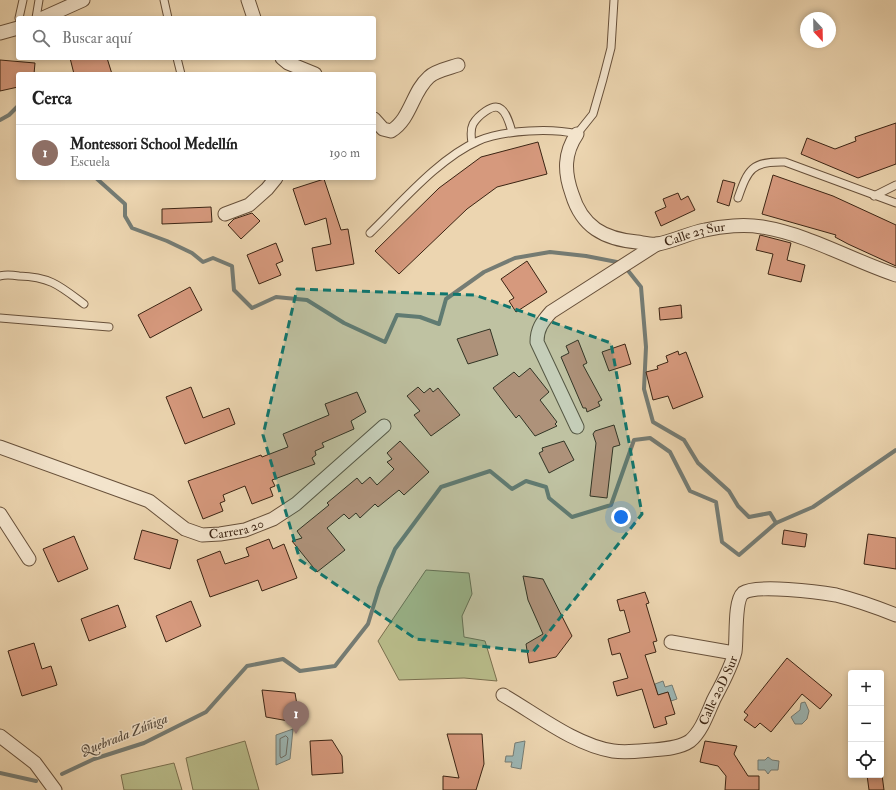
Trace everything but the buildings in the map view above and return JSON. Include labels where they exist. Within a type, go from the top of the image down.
[{"type":"street","points":[[47,16],[83,0]]},
{"type":"street","points":[[248,0],[253,16]]},
{"type":"street","points":[[0,33],[16,25]]},
{"type":"street","points":[[284,60],[310,72]]},
{"type":"street","points":[[376,121],[383,129],[391,130],[400,125],[418,90],[429,76],[458,65]]},
{"type":"street","name":"Calle 23 Sur","points":[[577,134],[569,145],[566,165],[569,187],[579,213],[587,223],[605,235],[625,241],[657,244],[705,230],[760,226],[788,233],[823,245],[896,275]]},
{"type":"street","points":[[225,214],[249,205],[274,180]]},
{"type":"street","points":[[577,427],[537,342],[537,331],[552,312],[657,244]]},
{"type":"street","name":"Carrera 20","points":[[0,447],[149,501],[185,529],[202,535],[245,530],[273,519],[296,504],[384,426]]},
{"type":"street","points":[[0,514],[29,559]]},
{"type":"street","name":"Calle 20D Sur","points":[[503,695],[572,737],[593,746],[614,751],[636,751],[678,746],[690,741],[699,731],[728,671],[734,653],[737,633],[737,604],[742,594],[754,588],[835,595],[869,604],[896,615]]},
{"type":"street","points":[[672,642],[734,653]]},
{"type":"street","points":[[0,736],[35,763],[55,790]]},
{"type":"lane","points":[[20,16],[23,0]]},
{"type":"lane","points":[[36,16],[39,0]]},
{"type":"lane","points":[[164,0],[168,16]]},
{"type":"lane","points":[[370,233],[423,181],[454,155],[472,143],[490,136],[512,132],[554,130],[577,134],[593,114],[603,79],[611,48],[614,0]]},
{"type":"lane","points":[[178,60],[180,72]]},
{"type":"lane","points":[[472,143],[471,131],[473,125],[479,117],[492,108],[498,107],[502,109],[512,132]]},
{"type":"lane","points":[[738,198],[746,175],[756,166],[770,162],[785,162],[896,203]]},
{"type":"lane","points":[[874,196],[896,185]]},
{"type":"lane","points":[[0,276],[32,276],[47,279],[58,284],[84,304]]},
{"type":"lane","points":[[0,318],[109,327]]},
{"type":"highlighted area","points":[[297,289],[475,295],[611,343],[642,514],[533,652],[416,639],[300,560],[263,435]]},
{"type":"green space","points":[[426,570],[469,573],[472,594],[462,616],[464,637],[485,641],[497,681],[464,678],[399,680],[378,641]]},
{"type":"green space","points":[[245,741],[259,790],[193,790],[186,758]]},
{"type":"green space","points":[[174,763],[182,790],[124,790],[121,775]]},
{"type":"water","points":[[663,681],[665,687],[672,685],[677,699],[671,701],[668,692],[658,695],[655,684]]},
{"type":"water","points":[[805,702],[809,711],[807,719],[802,724],[795,724],[791,717],[800,710],[801,703]]},
{"type":"water","points":[[293,729],[290,759],[276,765],[276,735]]},
{"type":"water","points":[[525,741],[521,769],[511,767],[512,762],[505,762],[506,756],[513,756],[515,743]]},
{"type":"water","points":[[768,757],[772,760],[779,761],[778,770],[771,770],[768,774],[765,770],[758,770],[758,760],[765,760]]},
{"type":"waterway","points":[[0,120],[9,115],[16,108]]},
{"type":"waterway","points":[[98,180],[125,204],[125,216],[132,228],[167,241],[192,253],[203,262],[213,258],[232,266],[234,290],[252,308],[276,297],[307,300],[344,323],[385,342],[397,315],[420,317],[439,324],[446,299],[484,272],[515,258],[550,252],[586,256],[622,263],[641,287],[646,347],[644,389],[653,422],[684,440],[698,463],[729,491],[738,506],[749,517],[770,513],[776,523]]},
{"type":"waterway","name":"Quebrada Zúñiga","points":[[62,774],[94,759],[144,743],[206,712],[247,666],[283,659],[300,671],[335,666],[368,624],[379,588],[395,549],[441,487],[490,471],[512,489],[526,481],[546,487],[549,498],[572,517],[611,505],[634,440],[650,438],[670,452],[690,491],[716,502],[722,542],[739,555],[776,523],[813,507],[896,450]]},
{"type":"waterway","name":"Quebrada Zúñiga","points":[[0,773],[36,781]]},
{"type":"place","name":"Montessori School Medellín","points":[[296,734]]}]
